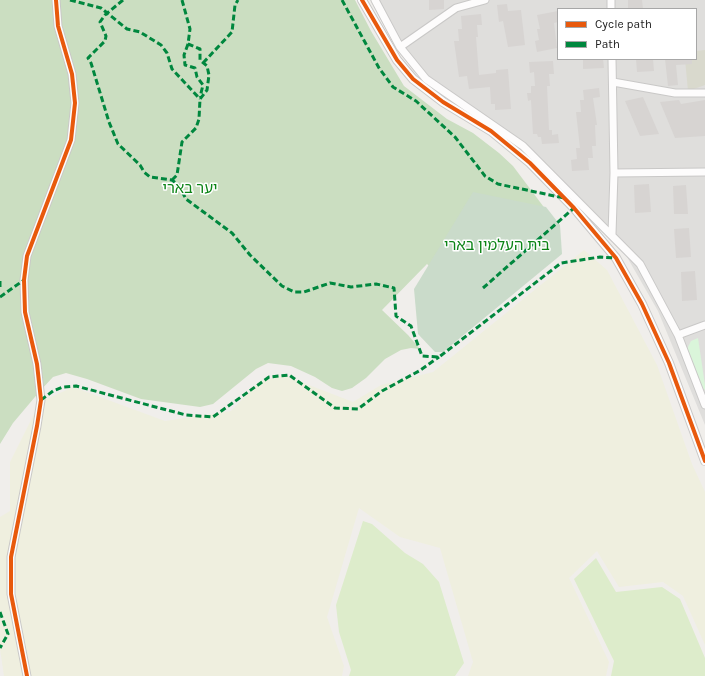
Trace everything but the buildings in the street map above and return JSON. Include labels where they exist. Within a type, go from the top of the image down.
[{"type":"street","points":[[27,676],[11,594],[11,557],[41,400],[37,364],[26,312],[24,280],[27,256],[71,140],[75,103],[72,74],[58,26],[56,0]]},
{"type":"street","points":[[362,0],[396,60],[413,79],[443,102],[491,131],[530,163],[574,208],[616,258],[642,304],[670,363],[705,461]]},
{"type":"street","points":[[375,0],[400,47],[426,78],[523,146],[612,234],[640,264],[678,335],[705,405]]},
{"type":"street","points":[[400,47],[456,8],[485,0]]},
{"type":"street","points":[[612,60],[614,173],[612,234]]},
{"type":"street","points":[[613,82],[675,93],[705,93]]},
{"type":"street","points":[[614,173],[705,172]]},
{"type":"street","points":[[678,335],[705,325]]},
{"type":"shaded area","points":[[370,0],[705,0],[705,425],[658,311],[627,257],[519,148],[427,84],[397,50]]},
{"type":"shaded area","points":[[705,50],[705,85],[688,91],[685,60],[697,60],[697,51]]},
{"type":"green space","name":"יער בארי","points":[[0,0],[355,0],[371,31],[404,86],[447,119],[473,133],[499,153],[513,166],[549,214],[431,268],[427,264],[382,310],[420,349],[411,348],[401,350],[385,359],[366,378],[352,388],[342,391],[332,388],[315,377],[291,366],[268,363],[256,369],[213,404],[200,407],[141,399],[87,379],[66,373],[53,377],[13,423],[0,444]]},
{"type":"green space","name":"בית העלמין בארי","points":[[473,192],[546,207],[560,225],[562,254],[443,352],[435,352],[418,334],[414,289]]},
{"type":"green space","points":[[584,250],[607,270],[657,365],[692,464],[705,492],[705,645],[683,596],[663,582],[619,587],[597,551],[569,578],[609,662],[606,676],[468,676],[473,662],[440,548],[400,537],[359,508],[327,617],[344,666],[342,676],[4,676],[0,649],[0,517],[10,511],[10,462],[40,402],[73,387],[165,421],[231,411],[259,382],[283,375],[353,402],[381,385],[433,372]]},
{"type":"green space","points":[[698,338],[705,385],[705,389],[700,393],[687,356],[688,347],[691,341]]},
{"type":"green space","points":[[363,521],[372,524],[405,553],[423,564],[439,582],[464,663],[455,676],[349,676],[351,670],[339,632],[336,605]]},
{"type":"green space","points":[[596,558],[616,592],[662,587],[680,599],[705,658],[705,676],[611,676],[614,661],[574,579]]},
{"type":"marked path","points":[[70,0],[101,8],[127,29],[140,32],[161,45],[167,53],[172,69],[200,99]]},
{"type":"marked path","points":[[123,0],[105,15],[100,22],[106,36],[105,41],[88,58],[91,63],[109,122],[118,144],[150,177],[172,180],[179,186],[186,199],[232,233],[250,255],[282,286],[294,292],[304,292],[330,283],[351,287],[376,284],[394,288],[396,316],[411,326],[422,356],[439,357],[561,263],[600,257],[616,258]]},
{"type":"marked path","points":[[172,180],[177,175],[182,142],[196,128],[199,119],[200,99],[207,90],[209,75],[207,66],[200,60],[200,49],[188,44],[190,29],[182,0]]},
{"type":"marked path","points":[[203,63],[232,32],[235,5],[238,0]]},
{"type":"marked path","points":[[342,0],[379,68],[393,87],[416,101],[455,137],[485,176],[498,184],[564,198]]},
{"type":"marked path","points":[[188,44],[184,55],[185,65],[195,68],[197,77],[203,85],[200,97]]},
{"type":"marked path","points":[[483,288],[574,208]]},
{"type":"marked path","points":[[0,297],[24,280]]},
{"type":"marked path","points":[[0,281],[0,287]]},
{"type":"marked path","points":[[41,400],[53,391],[63,387],[76,386],[186,415],[213,417],[269,377],[289,375],[335,408],[358,409],[382,391],[419,371],[439,357]]},
{"type":"marked path","points":[[0,612],[8,634],[0,648]]},
{"type":"cycle path","points":[[27,676],[11,594],[11,557],[41,400],[37,364],[25,312],[24,280],[27,256],[71,140],[75,103],[72,74],[58,26],[56,0]]},
{"type":"cycle path","points":[[362,0],[397,60],[413,79],[443,102],[491,131],[530,163],[574,208],[616,258],[642,304],[669,363],[705,461]]}]
